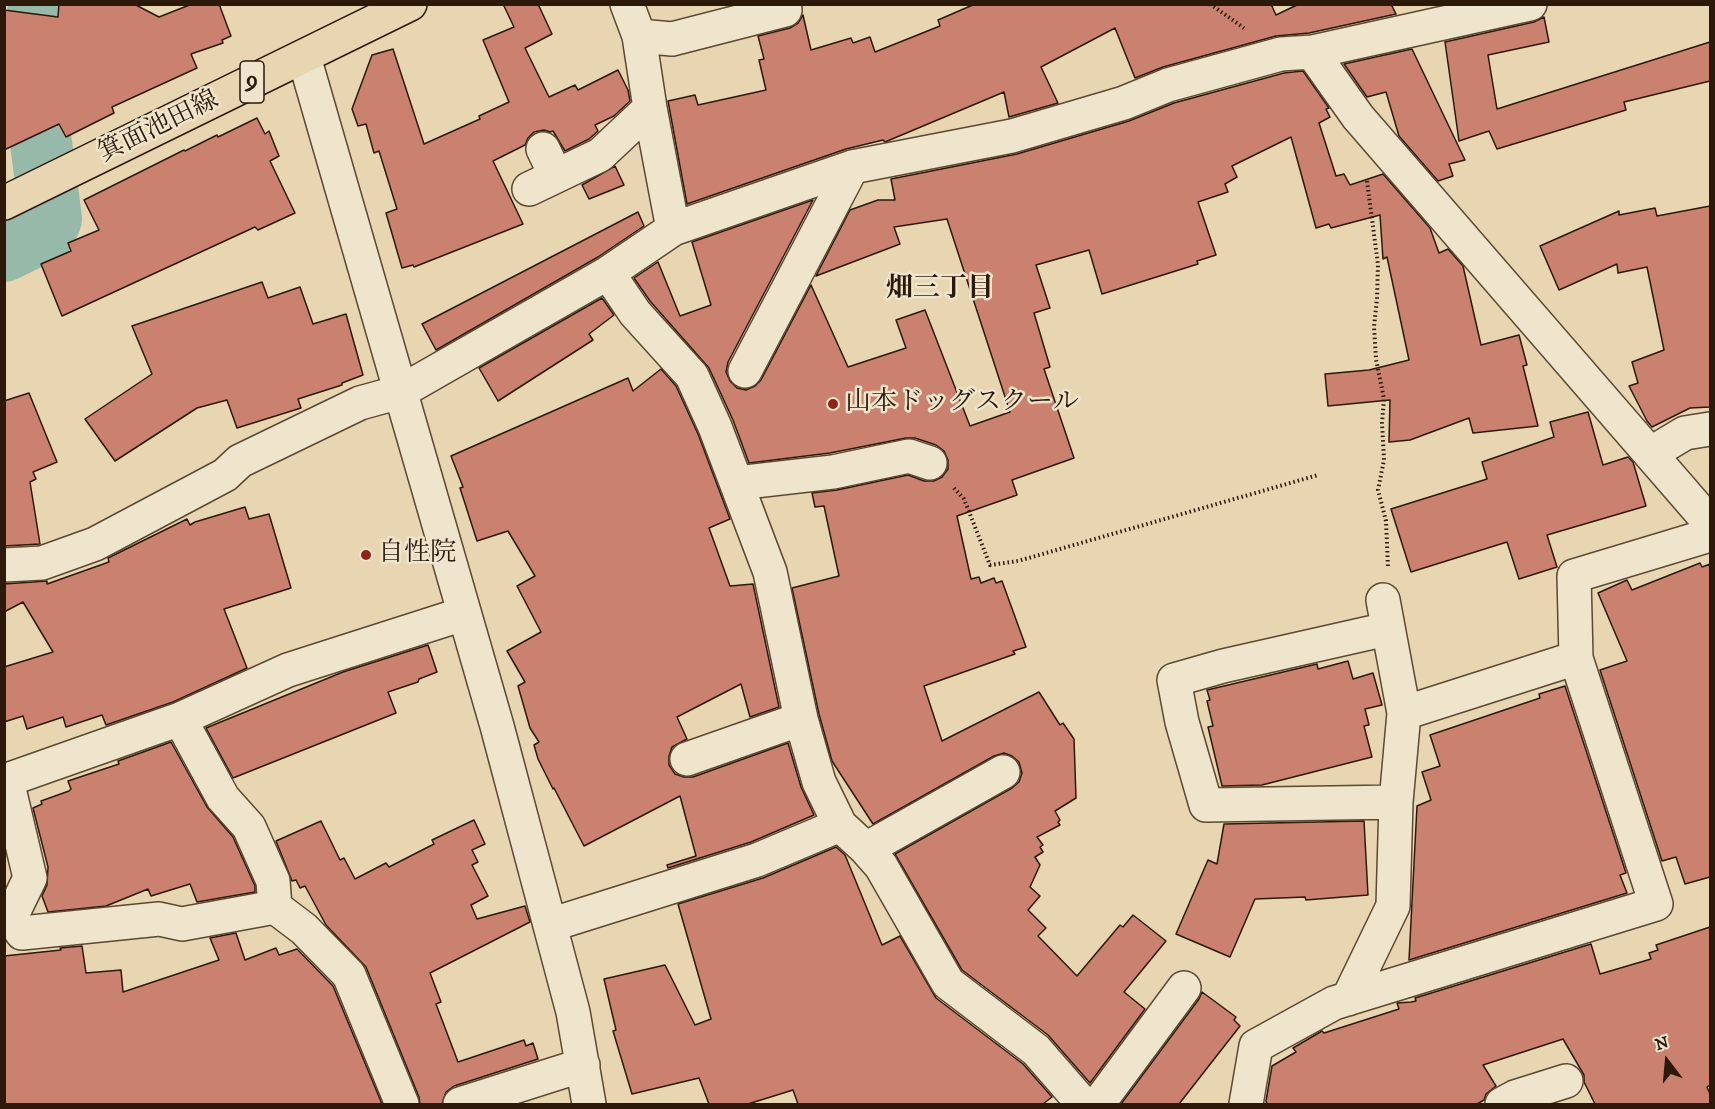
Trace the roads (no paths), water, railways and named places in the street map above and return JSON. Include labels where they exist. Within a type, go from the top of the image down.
[{"type":"main road","name":"箕面池田線","points":[[4,203],[410,4]]},
{"type":"street","points":[[627,4],[639,36],[650,108],[674,229]]},
{"type":"street","points":[[4,566],[42,563],[95,544],[225,475],[240,461],[360,403],[400,392],[608,273],[674,229],[852,167],[1012,136],[1124,103],[1179,82],[1281,54],[1312,52],[1530,4]]},
{"type":"street","points":[[639,36],[672,39],[785,10]]},
{"type":"street","points":[[1312,52],[1358,117],[1710,523]]},
{"type":"street","points":[[304,57],[497,726],[573,1012],[589,1104]]},
{"type":"street","points":[[543,171],[600,155],[650,108]]},
{"type":"street","points":[[745,371],[852,167]]},
{"type":"street","points":[[608,273],[635,313],[692,376],[737,483],[770,572],[801,718],[819,782],[840,825],[881,866],[948,983],[1036,1050],[1083,1104]]},
{"type":"street","points":[[1650,454],[1685,433],[1710,429]]},
{"type":"street","points":[[737,483],[833,472],[909,456],[930,463]]},
{"type":"street","points":[[1246,1104],[1256,1046],[1334,1003],[1656,904],[1576,658],[1574,576],[1710,535]]},
{"type":"street","points":[[402,1104],[349,975],[304,929],[275,907],[182,924],[159,919],[22,933],[11,917],[30,878],[7,780],[180,719],[288,670],[463,614]]},
{"type":"street","points":[[1348,999],[1393,906],[1396,802],[1404,713],[1385,614],[1244,661],[1174,680],[1182,723],[1206,805],[1396,802]]},
{"type":"street","points":[[1404,713],[1576,658]]},
{"type":"street","points":[[687,759],[801,718]]},
{"type":"street","points":[[180,719],[223,798],[249,827],[273,881],[275,907]]},
{"type":"street","points":[[866,849],[1003,772]]},
{"type":"street","points":[[550,925],[757,860],[840,825]]},
{"type":"street","points":[[1098,1104],[1184,988]]},
{"type":"street","points":[[460,1104],[583,1065]]},
{"type":"street","points":[[1502,1104],[1515,1097],[1549,1092]]},
{"type":"waterway","points":[[4,251],[45,231],[51,219],[32,75],[39,4]]},
{"type":"place","name":"山本ドッグスクール","points":[[833,404]]},
{"type":"place","name":"自性院","points":[[366,555]]},
{"type":"district","name":"畑三丁目","points":[[940,290]]}]
